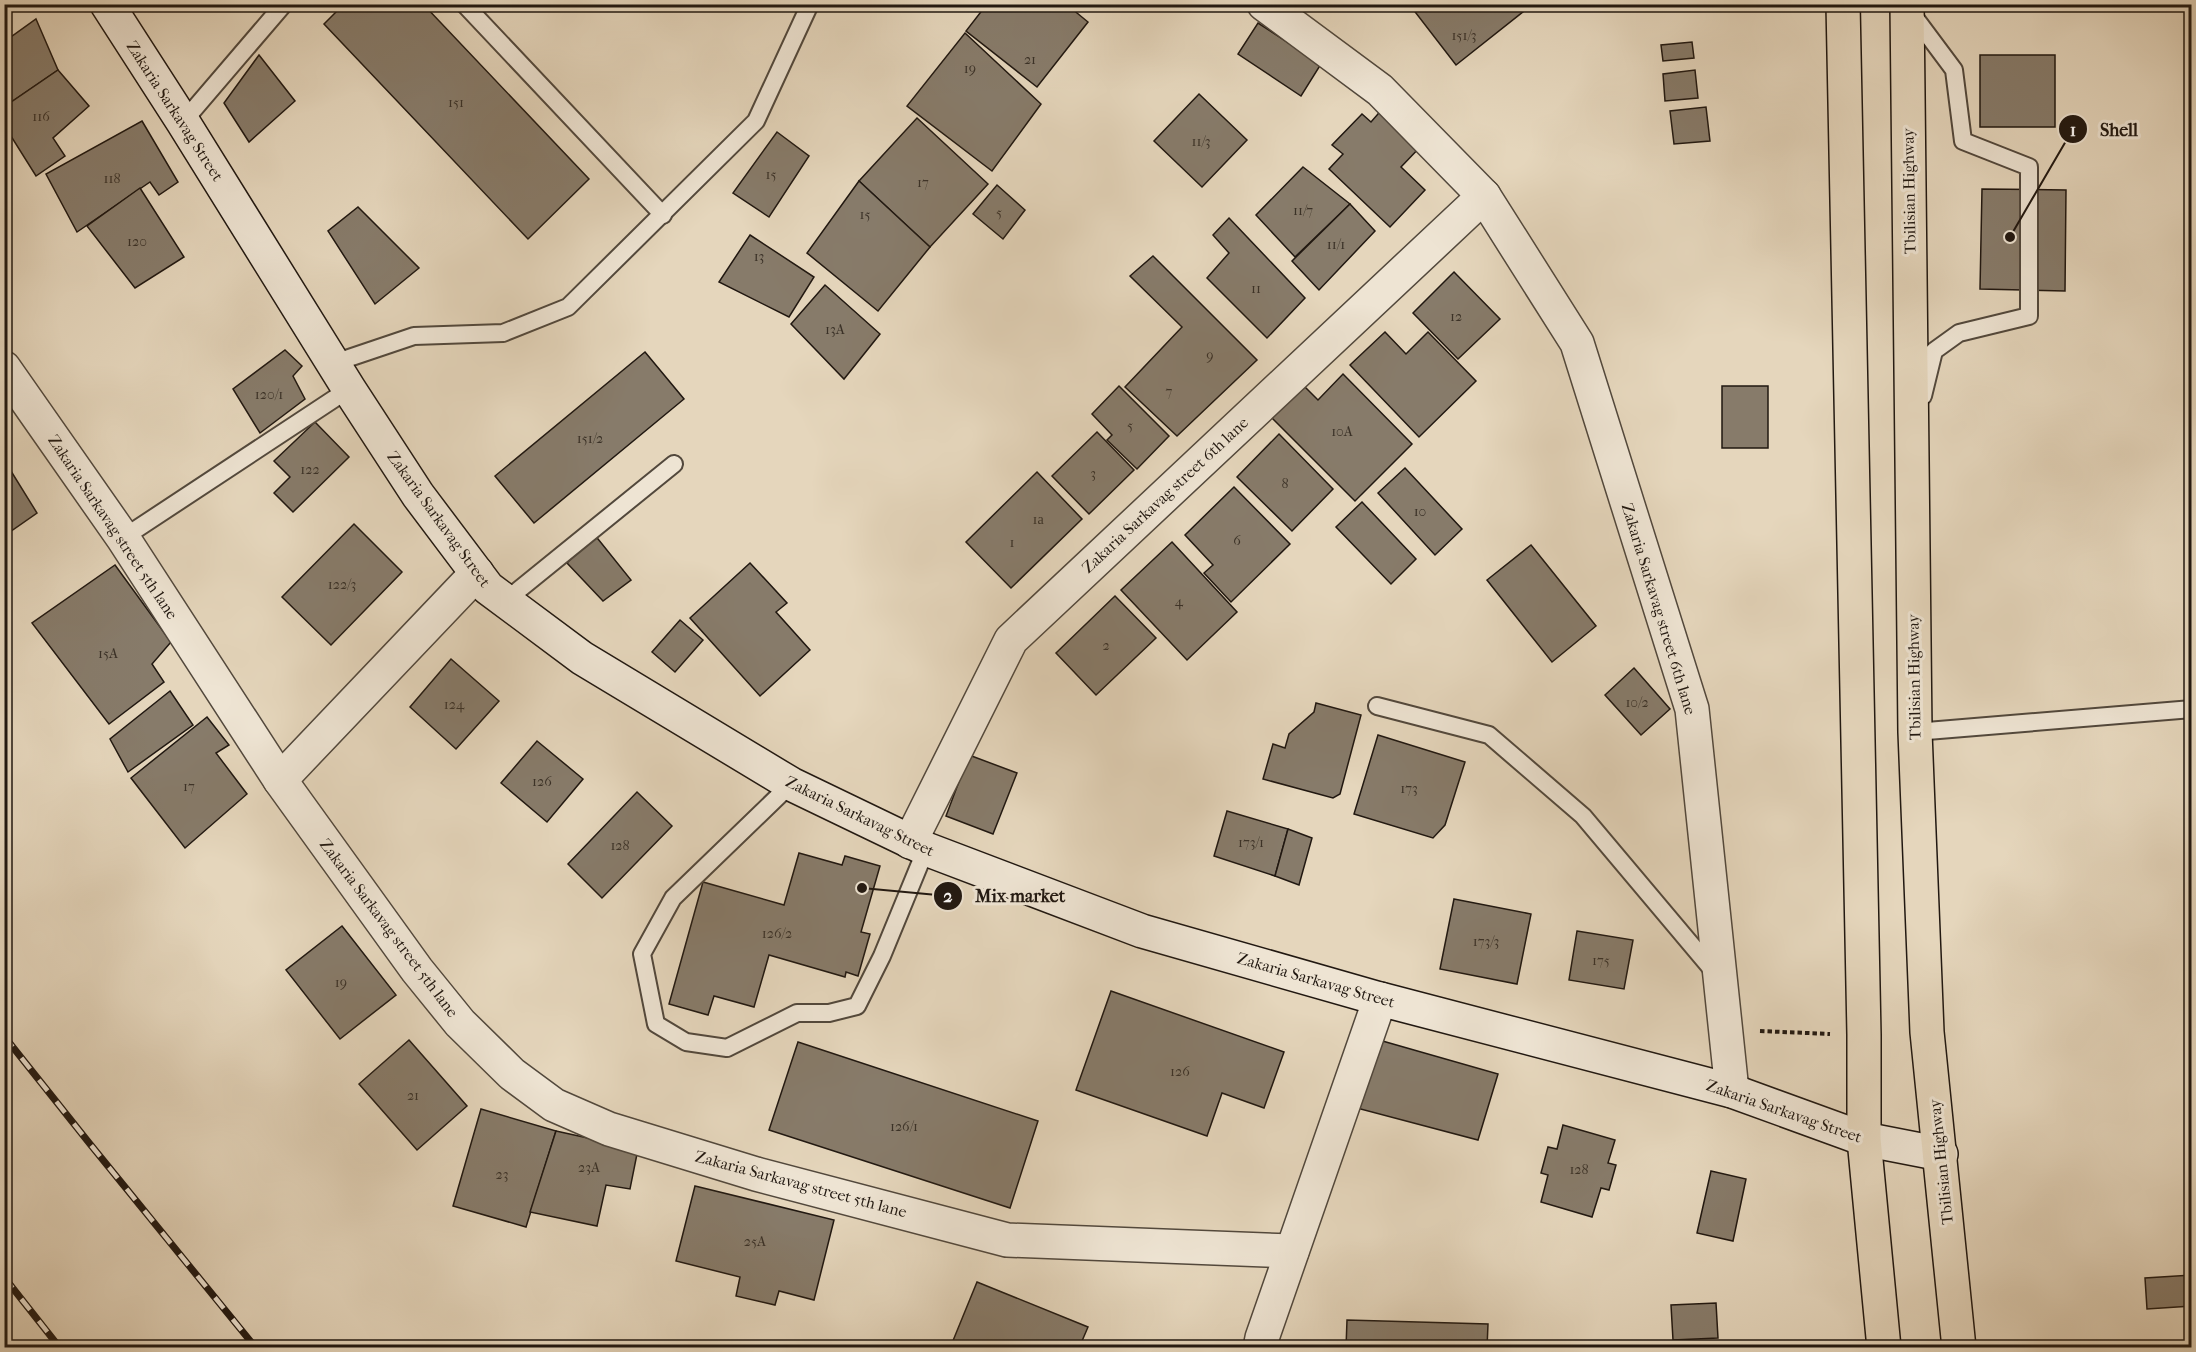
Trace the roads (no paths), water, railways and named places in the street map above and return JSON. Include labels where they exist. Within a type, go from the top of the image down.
[{"type":"main road","points":[[1843,4],[1864,1035],[1864,1139],[1884,1347]]},
{"type":"main road","name":"Tbilisian Highway","points":[[1907,6],[1915,732],[1927,1032],[1959,1347]]},
{"type":"street","name":"Zakaria Sarkavag Street","points":[[107,4],[418,495],[488,588],[582,658],[791,784],[918,846],[1142,931],[1380,999],[1732,1091],[1864,1139],[1941,1154]]},
{"type":"street","name":"Zakaria Sarkavag street 6th lane","points":[[1264,4],[1380,90],[1484,196],[1577,344],[1692,709],[1732,1091]]},
{"type":"street","name":"Zakaria Sarkavag street 6th lane","points":[[918,846],[1011,640],[1484,196]]},
{"type":"street","name":"Zakaria Sarkavag street 5th lane","points":[[4,368],[123,538],[280,780],[417,970],[460,1023],[512,1074],[554,1105],[609,1129],[756,1174],[1007,1240],[1292,1251]]},
{"type":"street","points":[[280,780],[477,573]]},
{"type":"street","points":[[1260,1347],[1380,999]]},
{"type":"lane","points":[[183,122],[284,4]]},
{"type":"lane","points":[[464,4],[663,215]]},
{"type":"lane","points":[[123,538],[342,376],[414,336],[503,333],[568,307],[756,121],[810,4]]},
{"type":"lane","points":[[1907,6],[1954,70],[1964,141],[2029,167],[2029,316],[1959,333],[1934,351],[1911,443]]},
{"type":"lane","points":[[505,601],[674,464]]},
{"type":"lane","points":[[1377,706],[1488,735],[1583,816],[1720,979]]},
{"type":"lane","points":[[1915,732],[2192,710]]},
{"type":"lane","points":[[791,784],[672,898],[642,954],[656,1024],[686,1042],[727,1048],[796,1013],[829,1013],[858,1006],[882,956],[918,846]]},
{"type":"railway","points":[[4,1036],[256,1348]]},
{"type":"railway","points":[[4,1277],[60,1348]]},
{"type":"place","name":"Shell","points":[[2010,237]]},
{"type":"place","name":"Mix market","points":[[862,888]]}]
